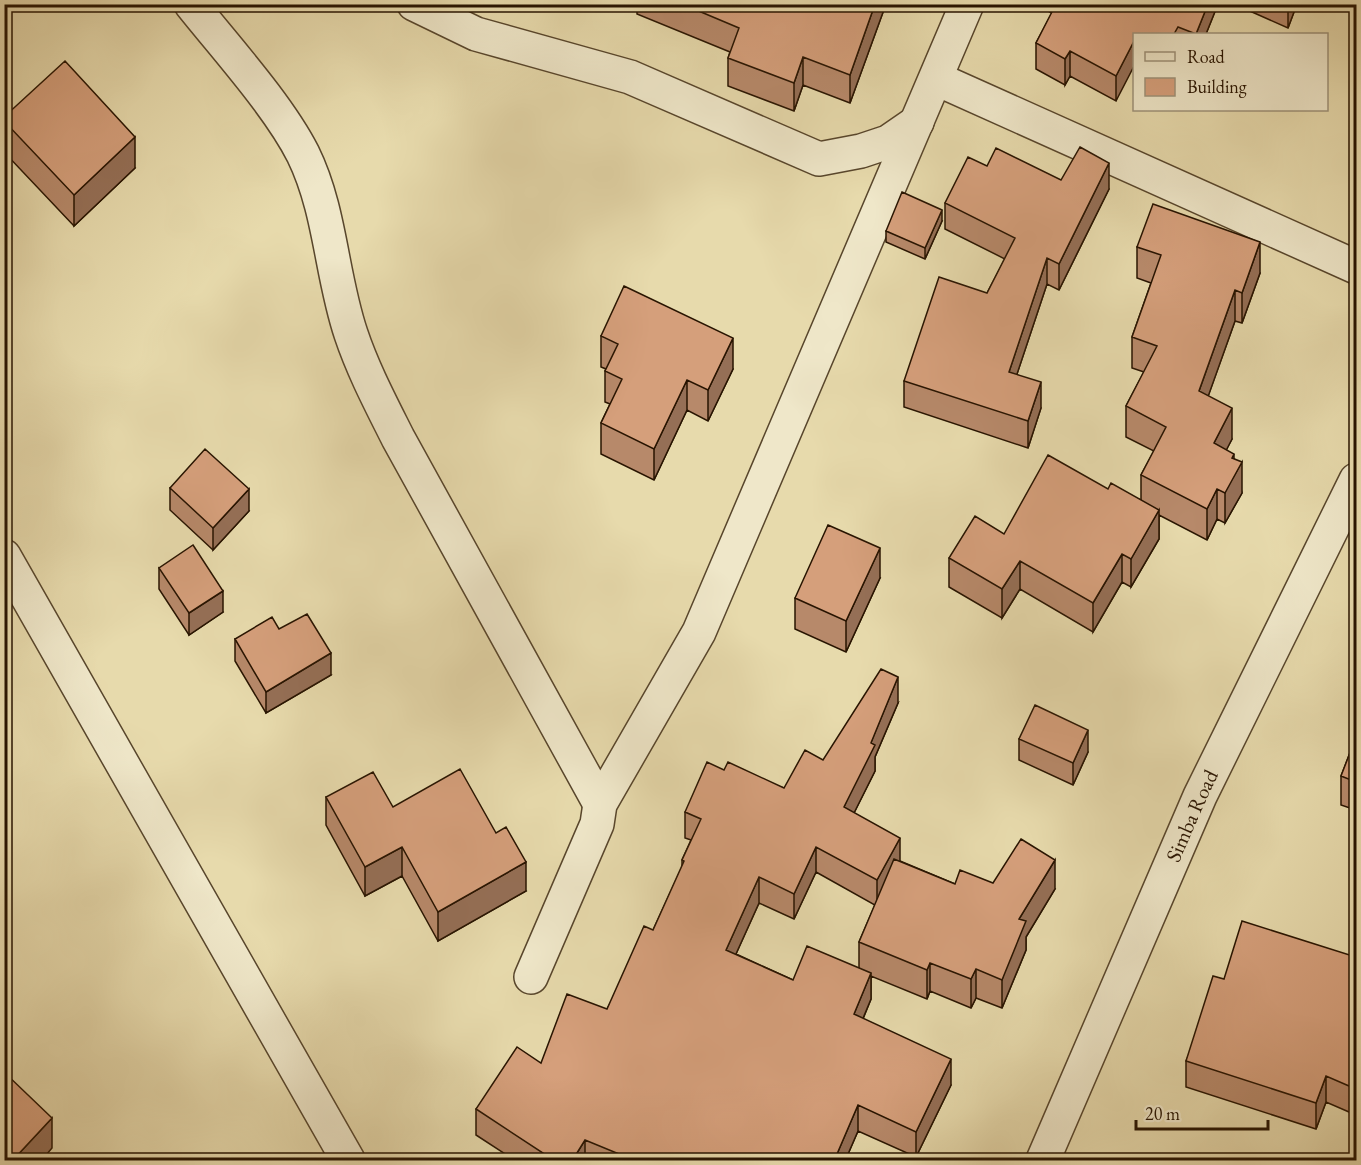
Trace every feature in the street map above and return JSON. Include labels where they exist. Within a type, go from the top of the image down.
[{"type":"street","points":[[190,4],[268,101],[302,153],[324,210],[351,334],[372,386],[398,438],[600,804]]},
{"type":"street","points":[[414,4],[476,34],[630,77],[819,159],[861,152],[888,142],[917,122]]},
{"type":"street","points":[[531,977],[597,824],[600,804],[699,632],[968,4]]},
{"type":"street","points":[[937,79],[1356,267]]},
{"type":"street","name":"Simba Road","points":[[1043,1161],[1200,796],[1356,480]]},
{"type":"street","points":[[4,556],[348,1161]]},
{"type":"building","points":[[682,4],[875,4],[850,75],[803,57],[794,83],[728,58],[739,28]]},
{"type":"building","points":[[1056,4],[1208,4],[1196,33],[1178,27],[1175,33],[1133,33],[1133,43],[1116,76],[1070,51],[1065,59],[1036,43]]},
{"type":"building","points":[[65,61],[135,137],[74,195],[4,121],[4,117]]},
{"type":"building","points":[[1080,147],[1109,163],[1059,264],[1047,258],[1009,372],[1041,382],[1028,421],[904,381],[939,277],[987,293],[1015,238],[945,203],[968,157],[987,166],[996,148],[1061,180]]},
{"type":"building","points":[[902,192],[942,210],[925,248],[886,231]]},
{"type":"building","points":[[1153,204],[1260,242],[1242,293],[1235,290],[1199,391],[1232,408],[1214,443],[1234,454],[1232,458],[1242,462],[1225,493],[1217,489],[1207,509],[1141,475],[1166,427],[1126,406],[1157,346],[1132,337],[1161,255],[1137,247]]},
{"type":"building","points":[[624,286],[733,338],[708,390],[687,380],[654,449],[601,423],[622,379],[605,371],[618,344],[601,336]]},
{"type":"building","points":[[205,449],[249,489],[213,528],[170,488]]},
{"type":"building","points":[[1048,455],[1108,489],[1111,483],[1159,510],[1131,559],[1122,554],[1093,603],[1020,561],[1002,589],[949,558],[975,516],[1004,534]]},
{"type":"building","points":[[828,525],[880,548],[846,621],[795,598]]},
{"type":"building","points":[[193,545],[223,591],[189,613],[159,568]]},
{"type":"building","points":[[307,614],[331,653],[266,692],[235,639],[272,617],[279,629]]},
{"type":"building","points":[[881,669],[898,677],[871,743],[875,745],[844,807],[900,838],[877,880],[816,847],[794,894],[759,877],[726,950],[793,980],[807,946],[871,973],[854,1014],[951,1059],[916,1132],[858,1105],[834,1161],[636,1161],[585,1140],[572,1161],[555,1161],[476,1109],[517,1047],[541,1063],[567,994],[607,1009],[644,926],[653,930],[684,861],[682,860],[701,819],[685,812],[707,762],[724,770],[728,762],[784,788],[805,750],[823,760]]},
{"type":"building","points":[[1035,705],[1088,730],[1073,763],[1019,739]]},
{"type":"building","points":[[1356,737],[1356,782],[1341,776]]},
{"type":"building","points":[[460,769],[496,833],[506,827],[526,862],[438,912],[402,847],[365,867],[326,797],[373,772],[393,807]]},
{"type":"building","points":[[1021,839],[1055,860],[1019,919],[1026,921],[1002,980],[976,969],[971,979],[930,963],[927,970],[859,942],[894,859],[955,884],[960,870],[993,883]]},
{"type":"building","points":[[1242,921],[1356,957],[1356,1089],[1326,1076],[1316,1103],[1186,1061],[1213,976],[1224,979]]},
{"type":"building","points":[[4,1072],[52,1118],[12,1161],[4,1161]]}]
